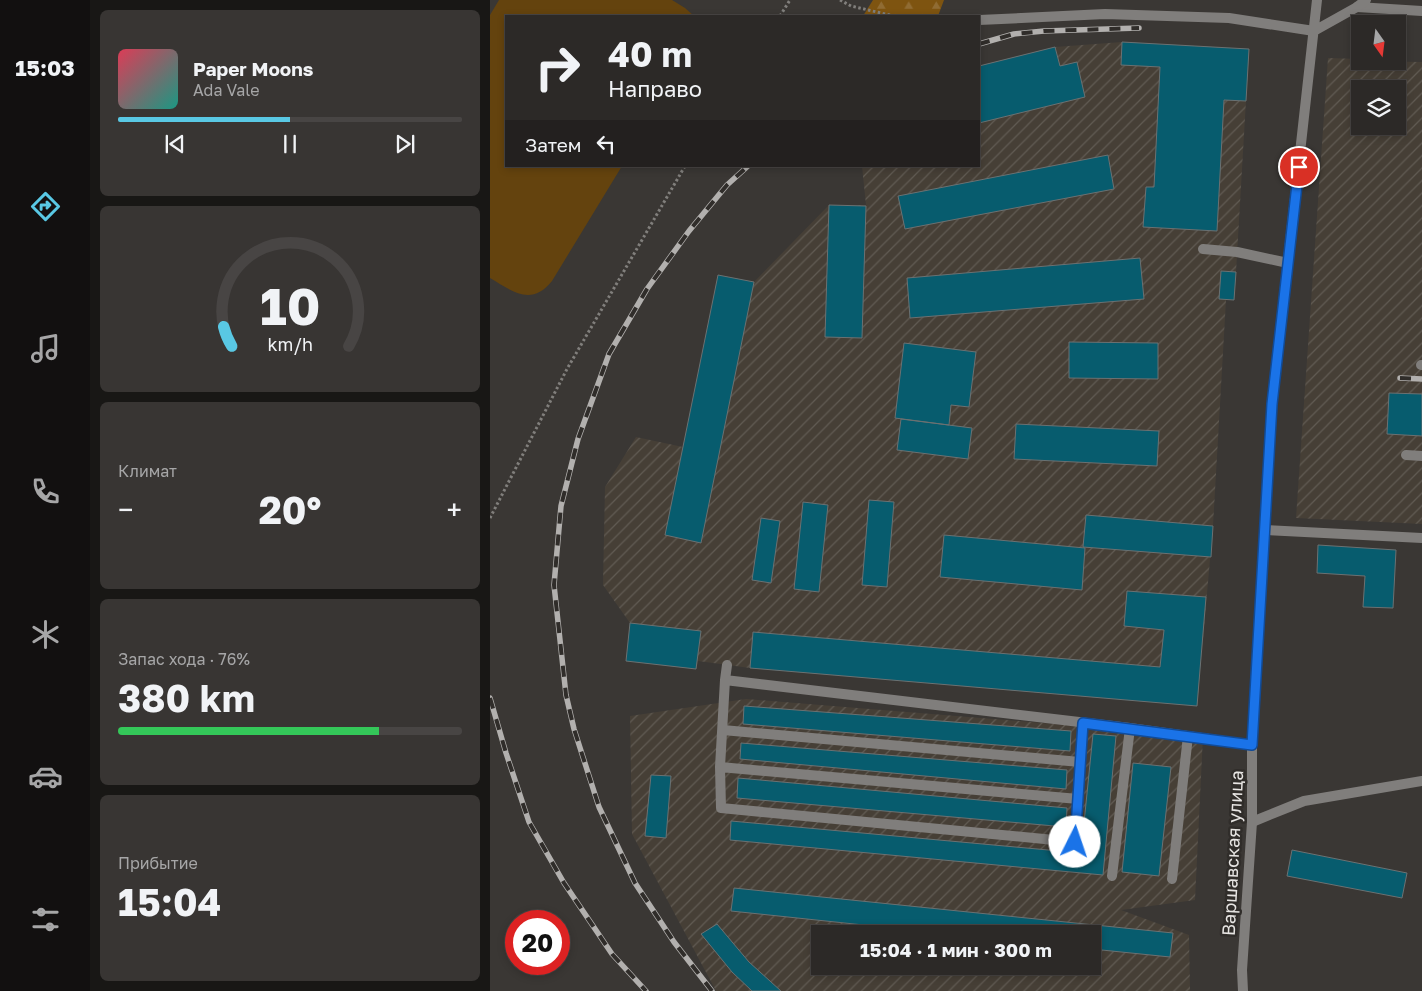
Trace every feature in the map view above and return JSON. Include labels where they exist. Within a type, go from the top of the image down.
[{"type":"street","name":"Варшавская улица","points":[[1243,991],[1242,970],[1252,822],[1252,745],[1272,404],[1317,0]]},
{"type":"street","points":[[980,20],[1105,14],[1229,18],[1314,32],[1366,0]]},
{"type":"street","points":[[1357,7],[1422,11]]},
{"type":"street","points":[[1203,249],[1237,252],[1288,263]]},
{"type":"street","points":[[1406,455],[1422,456]]},
{"type":"street","points":[[1265,530],[1422,538]]},
{"type":"street","points":[[727,665],[720,768],[721,808],[1075,842],[1083,723]]},
{"type":"street","points":[[726,680],[1130,728],[1252,745]]},
{"type":"street","points":[[1112,876],[1130,728]]},
{"type":"street","points":[[723,730],[1080,762]]},
{"type":"street","points":[[1172,879],[1188,736]]},
{"type":"street","points":[[720,768],[1078,799]]},
{"type":"street","points":[[1252,822],[1304,801],[1422,781]]},
{"type":"path","points":[[781,15],[790,0]]},
{"type":"path","points":[[840,0],[851,6],[890,15]]},
{"type":"path","points":[[490,518],[567,369],[684,167]]},
{"type":"shaded area","points":[[499,0],[672,0],[693,15],[505,15],[505,167],[621,167],[552,281],[544,289],[529,295],[514,292],[490,278],[490,15]]},
{"type":"shaded area","points":[[1122,42],[1249,49],[1234,300],[1226,300],[1213,526],[1197,706],[750,668],[698,661],[696,669],[626,661],[630,623],[603,585],[605,487],[636,437],[683,447],[718,275],[754,282],[829,205],[866,205],[862,167],[980,167],[980,66],[1055,47]]},
{"type":"shaded area","points":[[1328,58],[1351,59],[1351,70],[1406,70],[1406,62],[1422,62],[1422,524],[1296,518]]},
{"type":"shaded area","points":[[746,699],[1203,736],[1195,900],[1121,910],[1189,935],[1190,991],[716,991],[632,834],[630,716]]},
{"type":"green space","points":[[873,0],[944,0],[938,15],[864,15]]},
{"type":"building","points":[[1122,42],[1249,49],[1246,101],[1224,100],[1217,231],[1143,227],[1146,187],[1154,187],[1160,67],[1121,65]]},
{"type":"building","points":[[1055,47],[1060,66],[1077,62],[1085,97],[980,123],[980,66]]},
{"type":"building","points":[[1108,155],[1114,189],[905,229],[898,196]]},
{"type":"building","points":[[829,205],[866,206],[862,338],[825,337]]},
{"type":"building","points":[[1140,258],[1144,299],[910,318],[907,278]]},
{"type":"building","points":[[1221,271],[1236,272],[1234,300],[1219,299]]},
{"type":"building","points":[[718,275],[754,282],[701,543],[665,535]]},
{"type":"building","points":[[1069,342],[1158,343],[1158,379],[1069,378]]},
{"type":"building","points":[[904,343],[976,352],[969,407],[951,405],[949,425],[895,418]]},
{"type":"building","points":[[1389,393],[1422,394],[1422,436],[1387,434]]},
{"type":"building","points":[[901,419],[972,428],[968,459],[897,450]]},
{"type":"building","points":[[1016,424],[1159,431],[1157,466],[1014,459]]},
{"type":"building","points":[[869,500],[894,502],[887,587],[862,585]]},
{"type":"building","points":[[803,502],[828,505],[819,592],[794,589]]},
{"type":"building","points":[[1086,515],[1213,526],[1211,557],[1083,547]]},
{"type":"building","points":[[761,518],[780,521],[771,583],[752,580]]},
{"type":"building","points":[[944,535],[1085,548],[1082,590],[940,577]]},
{"type":"building","points":[[1318,545],[1396,550],[1393,608],[1363,607],[1365,576],[1317,573]]},
{"type":"building","points":[[1127,591],[1206,597],[1197,706],[750,668],[753,632],[1160,667],[1164,630],[1124,626]]},
{"type":"building","points":[[630,623],[701,631],[696,669],[626,661]]},
{"type":"building","points":[[744,706],[1071,731],[1070,751],[743,724]]},
{"type":"building","points":[[1093,734],[1116,736],[1103,875],[730,840],[731,821],[1081,853]]},
{"type":"building","points":[[741,743],[1067,770],[1066,789],[740,759]]},
{"type":"building","points":[[1133,763],[1171,767],[1159,876],[1122,872]]},
{"type":"building","points":[[651,775],[671,776],[666,838],[645,836]]},
{"type":"building","points":[[738,778],[1067,808],[1066,827],[737,798]]},
{"type":"building","points":[[1292,850],[1407,873],[1402,898],[1287,876]]},
{"type":"building","points":[[734,888],[1095,925],[864,925],[731,911]]},
{"type":"building","points":[[717,924],[749,962],[781,991],[752,991],[732,972],[701,934]]},
{"type":"building","points":[[1101,926],[1173,933],[1170,957],[1101,950]]},
{"type":"railway","points":[[980,44],[1014,34],[1044,31],[1139,28]]},
{"type":"railway","points":[[712,991],[674,942],[635,883],[599,807],[574,729],[566,695],[554,585],[561,506],[578,439],[609,354],[647,289],[689,231],[727,185],[747,167]]},
{"type":"railway","points":[[1400,378],[1422,379]]},
{"type":"railway","points":[[490,698],[529,822],[564,883],[612,954],[646,991]]},
{"type":"route","points":[[1075,842],[1083,723],[1252,745],[1272,404],[1299,167]]}]
